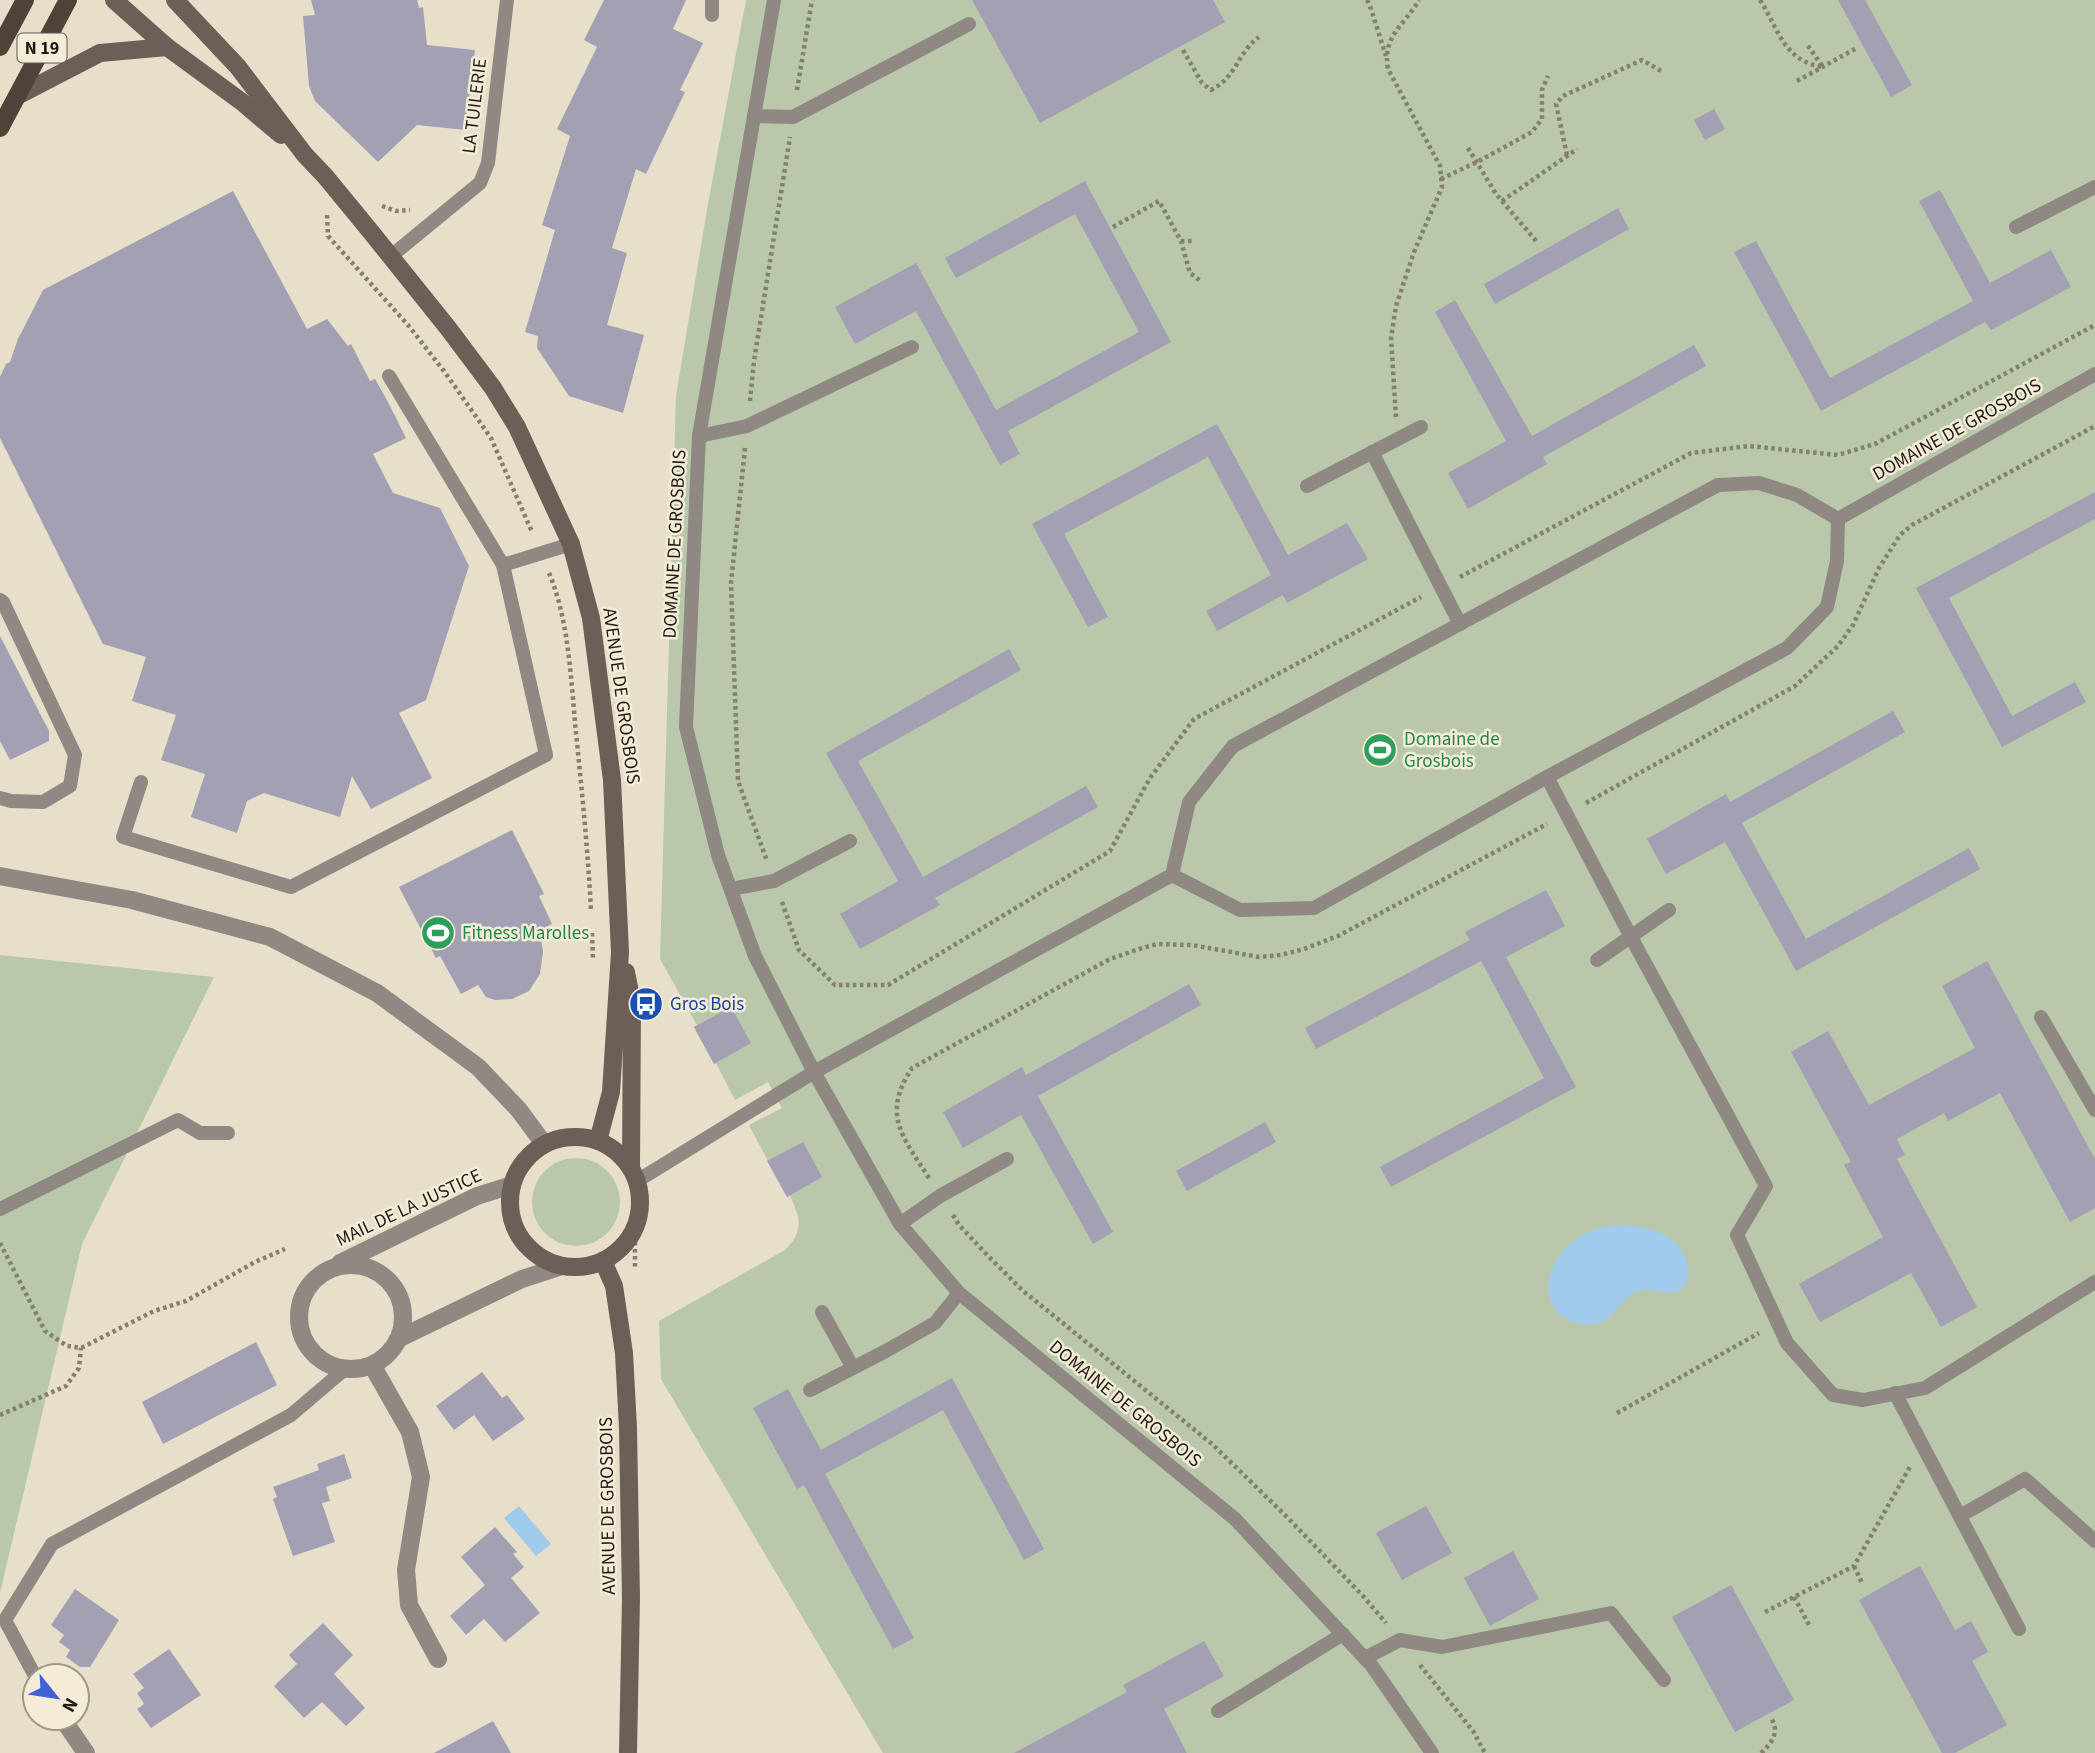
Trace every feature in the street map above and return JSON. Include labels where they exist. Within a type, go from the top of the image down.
[{"type":"main road","name":"N 19","points":[[0,47],[25,0]]},
{"type":"main road","name":"N 19","points":[[0,128],[68,0]]},
{"type":"street","name":"AVENUE DE GROSBOIS","points":[[114,0],[166,47],[242,102],[305,155]]},
{"type":"street","name":"AVENUE DE GROSBOIS","points":[[176,0],[238,67],[305,155],[448,328],[493,388],[517,427],[570,544],[592,618],[612,780],[620,951],[611,1093],[598,1141]]},
{"type":"street","points":[[17,96],[100,53],[166,47]]},
{"type":"street","points":[[0,876],[132,900],[270,937],[377,993],[478,1067],[519,1110],[544,1144]]},
{"type":"street","name":"AVENUE DE GROSBOIS","points":[[620,951],[632,1003],[634,1174]]},
{"type":"street","points":[[579,1137],[598,1141],[622,1156],[634,1174],[640,1196],[635,1228],[616,1253],[603,1261],[583,1267],[562,1266],[542,1259],[526,1245],[515,1227],[509,1206],[512,1185],[519,1169],[530,1155],[544,1144],[561,1138],[579,1137]]},
{"type":"street","name":"MAIL DE LA JUSTICE","points":[[325,1271],[477,1196],[512,1185]]},
{"type":"street","name":"AVENUE DE GROSBOIS","points":[[603,1261],[614,1286],[624,1353],[626,1390],[631,1598],[628,1753]]},
{"type":"street","points":[[357,1264],[373,1269],[386,1278],[397,1291],[403,1323],[398,1339],[391,1350],[372,1365],[345,1369],[328,1364],[313,1353],[303,1338],[298,1321],[300,1303],[308,1286],[325,1271],[340,1265],[357,1264]]},
{"type":"street","points":[[398,1339],[522,1279],[562,1266]]},
{"type":"street","points":[[372,1365],[410,1432],[421,1477],[406,1570],[409,1605],[438,1659]]},
{"type":"street","points":[[72,1732],[86,1753]]},
{"type":"lane","name":"LA TUILERIE","points":[[390,257],[480,183],[488,163],[507,0]]},
{"type":"lane","name":"DOMAINE DE GROSBOIS","points":[[774,0],[699,436],[686,727],[718,855],[755,956],[814,1072],[900,1224],[960,1293],[1235,1519],[1365,1658],[1432,1753]]},
{"type":"lane","points":[[754,116],[793,117],[969,24]]},
{"type":"lane","points":[[2016,227],[2095,187]]},
{"type":"lane","points":[[699,436],[747,426],[912,347]]},
{"type":"lane","name":"DOMAINE DE GROSBOIS","points":[[1838,519],[2095,374]]},
{"type":"lane","points":[[141,782],[123,837],[291,887],[546,755],[503,565],[389,376]]},
{"type":"lane","points":[[1307,486],[1421,427]]},
{"type":"lane","points":[[1372,452],[1460,624]]},
{"type":"lane","points":[[634,1174],[1172,875],[1189,802],[1233,746],[1718,485],[1759,483],[1797,495],[1838,519],[1837,561],[1828,607],[1787,648],[1547,777],[1314,908],[1240,910],[1172,875]]},
{"type":"lane","points":[[503,565],[570,544]]},
{"type":"lane","points":[[0,600],[3,601],[75,755],[70,786],[43,802],[0,798]]},
{"type":"lane","points":[[1547,777],[1630,937],[1766,1186],[1737,1235],[1787,1343],[1833,1395],[1863,1400],[1925,1388],[2095,1282]]},
{"type":"lane","points":[[730,889],[774,881],[850,841]]},
{"type":"lane","points":[[1597,960],[1670,910]]},
{"type":"lane","points":[[2042,1017],[2095,1110]]},
{"type":"lane","points":[[0,1209],[178,1120],[200,1133],[228,1133]]},
{"type":"lane","points":[[900,1224],[940,1196],[1007,1159]]},
{"type":"lane","points":[[810,1390],[935,1323],[960,1293]]},
{"type":"lane","points":[[822,1312],[853,1368]]},
{"type":"lane","points":[[28,1662],[5,1620],[52,1544],[291,1415],[345,1369]]},
{"type":"lane","points":[[1895,1393],[2019,1629]]},
{"type":"lane","points":[[1960,1516],[2025,1479],[2095,1541]]},
{"type":"lane","points":[[1365,1658],[1400,1640],[1443,1647],[1611,1613],[1664,1680]]},
{"type":"lane","points":[[1217,1710],[1343,1634]]},
{"type":"path","points":[[812,0],[754,361],[731,583],[738,781],[799,950],[835,985],[888,985],[1110,850],[1150,778],[1194,719],[1691,453],[1749,446],[1838,455],[1875,444],[2095,325]]},
{"type":"path","points":[[1367,0],[1388,69],[1440,166],[1442,187],[1414,252],[1396,306],[1391,338],[1398,439]]},
{"type":"path","points":[[1386,57],[1389,40],[1419,0]]},
{"type":"path","points":[[1760,0],[1788,50],[1810,65],[1823,67]]},
{"type":"path","points":[[1183,50],[1202,83],[1212,90],[1224,83],[1249,44],[1259,37]]},
{"type":"path","points":[[1806,43],[1823,67]]},
{"type":"path","points":[[1797,81],[1855,49]]},
{"type":"path","points":[[1567,155],[1556,104],[1563,96],[1642,60],[1663,72]]},
{"type":"path","points":[[1441,179],[1532,132],[1542,119],[1542,90],[1548,76]]},
{"type":"path","points":[[1468,148],[1502,201],[1537,242]]},
{"type":"path","points":[[1502,201],[1577,149]]},
{"type":"path","points":[[1113,227],[1159,201],[1181,240],[1191,273],[1202,282]]},
{"type":"path","points":[[1181,240],[1193,241]]},
{"type":"path","points":[[909,1147],[959,1225],[1023,1290],[1212,1444],[1363,1596],[1473,1731],[1485,1753]]},
{"type":"path","points":[[0,1243],[45,1331],[67,1346],[81,1348],[154,1311],[186,1301],[255,1262],[285,1249]]},
{"type":"path","points":[[1617,1413],[1778,1323]]},
{"type":"path","points":[[0,1415],[66,1386],[79,1368],[81,1348]]},
{"type":"path","points":[[1765,1612],[1854,1566],[1911,1464],[1928,1456]]},
{"type":"path","points":[[1854,1566],[1863,1585]]},
{"type":"path","points":[[1794,1597],[1809,1625]]},
{"type":"path","points":[[1761,1753],[1772,1743],[1776,1732],[1771,1718]]},
{"type":"green space","name":"Domaine de Grosbois","points":[[746,0],[2095,0],[2095,1753],[883,1753],[661,1379],[659,1321],[785,1250],[795,1237],[799,1224],[790,1196],[787,1197],[749,1125],[782,1108],[768,1082],[735,1100],[660,959],[676,396]]},
{"type":"green space","points":[[0,955],[214,977],[82,1244],[0,1593]]},
{"type":"green space","points":[[576,1158],[601,1165],[613,1177],[620,1202],[613,1227],[601,1239],[576,1246],[551,1239],[539,1227],[532,1202],[539,1177],[551,1165]]},
{"type":"water","points":[[1617,1225],[1639,1226],[1671,1239],[1685,1256],[1688,1270],[1686,1282],[1674,1292],[1642,1290],[1633,1293],[1602,1322],[1580,1324],[1570,1321],[1554,1307],[1550,1298],[1549,1279],[1556,1260],[1569,1245],[1585,1233]]},
{"type":"water","points":[[519,1506],[551,1544],[536,1556],[504,1518]]},
{"type":"building","points":[[311,0],[417,0],[419,8],[423,7],[427,45],[475,50],[465,130],[417,125],[378,162],[315,101],[309,86],[303,16],[315,15]]},
{"type":"building","points":[[604,0],[686,0],[673,29],[703,43],[680,90],[685,92],[646,174],[636,169],[612,248],[627,253],[607,325],[644,335],[623,413],[569,396],[537,348],[538,336],[525,332],[555,230],[542,225],[570,136],[557,129],[597,47],[584,40]]},
{"type":"building","points":[[972,0],[1213,0],[1225,22],[1040,123]]},
{"type":"building","points":[[1838,0],[1865,0],[1912,85],[1891,97]]},
{"type":"building","points":[[1714,109],[1725,129],[1705,140],[1694,120]]},
{"type":"building","points":[[1085,181],[1171,342],[1008,431],[1020,454],[1000,465],[916,311],[855,344],[835,307],[916,263],[996,410],[1139,332],[1075,214],[956,278],[945,258]]},
{"type":"building","points":[[1940,190],[1990,283],[2051,250],[2071,287],[1991,330],[1985,322],[1821,411],[1734,252],[1756,241],[1830,378],[1973,301],[1919,201]]},
{"type":"building","points":[[233,191],[307,329],[327,319],[348,346],[351,344],[370,381],[375,379],[388,402],[406,438],[373,454],[393,493],[440,508],[469,566],[426,700],[399,713],[432,778],[371,809],[352,776],[340,817],[264,793],[247,801],[237,833],[191,817],[205,774],[161,760],[176,715],[132,701],[146,657],[103,644],[0,438],[0,377],[6,364],[10,362],[18,339],[43,290]]},
{"type":"building","points":[[1618,208],[1629,229],[1495,304],[1484,284]]},
{"type":"building","points":[[1455,300],[1532,436],[1694,345],[1706,366],[1543,457],[1547,464],[1468,509],[1448,473],[1506,441],[1435,312]]},
{"type":"building","points":[[1217,424],[1288,555],[1347,523],[1368,559],[1287,603],[1283,595],[1217,631],[1206,611],[1271,575],[1208,457],[1064,534],[1108,617],[1088,627],[1032,524]]},
{"type":"building","points":[[2095,492],[2095,519],[1949,598],[2012,716],[2075,682],[2086,702],[2002,747],[1916,588]]},
{"type":"building","points":[[0,636],[49,731],[49,741],[10,760],[0,741]]},
{"type":"building","points":[[1009,649],[1021,670],[858,761],[923,877],[1086,786],[1098,807],[935,898],[940,905],[860,949],[840,914],[898,881],[826,753]]},
{"type":"building","points":[[1893,711],[1905,732],[1742,823],[1806,939],[1969,848],[1980,869],[1796,971],[1725,842],[1666,874],[1647,839],[1726,794],[1730,802]]},
{"type":"building","points":[[512,830],[544,894],[539,896],[552,924],[540,930],[543,952],[540,974],[529,991],[512,999],[495,1000],[486,997],[478,985],[461,994],[440,956],[436,958],[399,887]]},
{"type":"building","points":[[1546,890],[1565,926],[1506,957],[1576,1087],[1391,1187],[1380,1167],[1544,1078],[1481,961],[1316,1049],[1305,1028],[1470,940],[1465,932]]},
{"type":"building","points":[[1987,961],[2095,1159],[2095,1208],[2070,1222],[2000,1093],[1948,1121],[1944,1113],[1897,1139],[1905,1155],[1897,1159],[1977,1307],[1941,1327],[1911,1273],[1820,1322],[1799,1284],[1883,1237],[1844,1165],[1851,1162],[1791,1052],[1828,1031],[1869,1105],[1975,1048],[1942,986]]},
{"type":"building","points":[[1189,984],[1201,1005],[1038,1096],[1113,1232],[1093,1244],[1021,1115],[963,1148],[943,1112],[1022,1067],[1026,1075]]},
{"type":"building","points":[[731,1007],[751,1043],[714,1064],[694,1027]]},
{"type":"building","points":[[1265,1122],[1276,1142],[1187,1191],[1176,1171]]},
{"type":"building","points":[[803,1142],[822,1177],[787,1197],[767,1161]]},
{"type":"building","points":[[256,1342],[277,1385],[163,1444],[142,1402]]},
{"type":"building","points":[[482,1372],[502,1398],[507,1395],[525,1419],[493,1441],[474,1415],[454,1430],[436,1406]]},
{"type":"building","points":[[952,1378],[1044,1549],[1024,1560],[943,1410],[825,1474],[914,1638],[893,1649],[804,1485],[797,1489],[753,1408],[788,1389],[821,1450]]},
{"type":"building","points":[[344,1454],[352,1478],[326,1487],[330,1501],[322,1503],[335,1542],[293,1556],[273,1499],[277,1497],[273,1487],[319,1470],[317,1464]]},
{"type":"building","points":[[1426,1506],[1452,1553],[1402,1580],[1376,1533]]},
{"type":"building","points":[[495,1527],[517,1552],[513,1554],[524,1567],[511,1578],[540,1613],[505,1642],[484,1619],[466,1635],[450,1616],[485,1585],[461,1557]]},
{"type":"building","points":[[1513,1551],[1539,1599],[1490,1626],[1464,1578]]},
{"type":"building","points":[[1920,1566],[1955,1630],[1971,1621],[1988,1652],[1972,1661],[2007,1725],[1955,1753],[1942,1753],[1859,1600]]},
{"type":"building","points":[[1731,1585],[1794,1700],[1735,1732],[1672,1617]]},
{"type":"building","points":[[75,1589],[119,1620],[91,1665],[91,1662],[73,1662],[66,1657],[70,1650],[59,1642],[64,1635],[51,1625]]},
{"type":"building","points":[[323,1623],[353,1655],[334,1674],[365,1708],[346,1726],[322,1702],[304,1718],[274,1686],[297,1664],[289,1655]]},
{"type":"building","points":[[1204,1641],[1224,1676],[1164,1709],[1187,1753],[1014,1753],[1127,1692],[1123,1685]]},
{"type":"building","points":[[169,1649],[201,1695],[151,1728],[137,1709],[144,1704],[137,1693],[144,1688],[133,1674]]},
{"type":"building","points":[[493,1721],[511,1753],[434,1753]]},
{"type":"place","name":"Domaine de Grosbois","points":[[1380,750]]},
{"type":"place","name":"Fitness Marolles","points":[[438,933]]},
{"type":"place","name":"Gros Bois","points":[[646,1004]]}]
